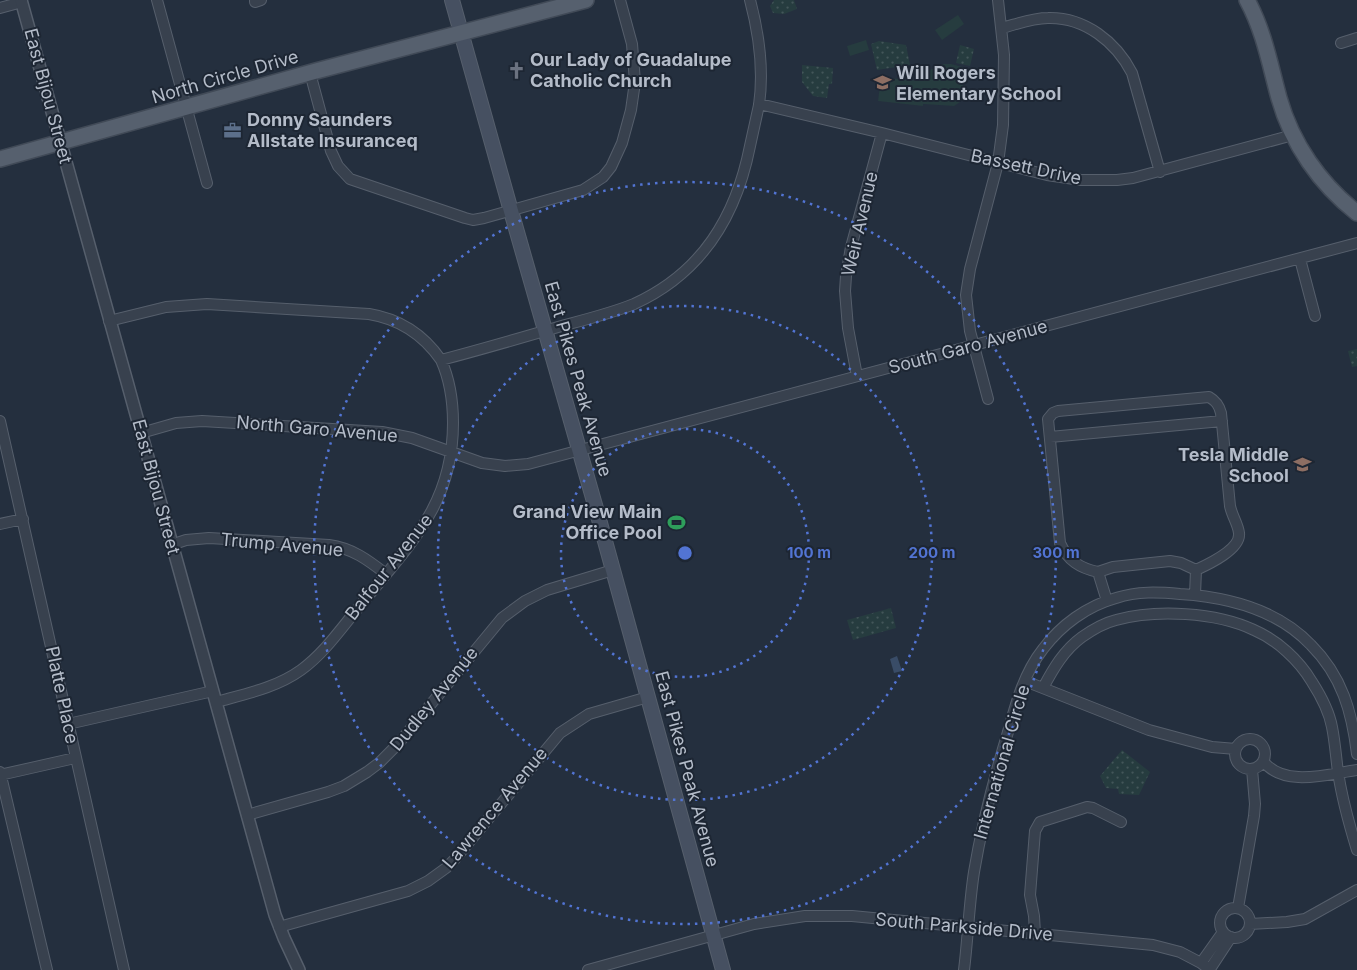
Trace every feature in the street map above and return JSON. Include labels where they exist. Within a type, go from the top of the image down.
[{"type":"main road","name":"East Pikes Peak Avenue","points":[[452,0],[613,570],[723,970]]},
{"type":"main road","name":"North Circle Drive","points":[[0,159],[310,72],[586,0]]},
{"type":"main road","points":[[1247,0],[1260,29],[1280,99],[1293,136],[1325,183],[1357,213]]},
{"type":"street","points":[[157,0],[207,183]]},
{"type":"street","points":[[254,0],[255,2],[261,0]]},
{"type":"street","points":[[310,72],[331,151],[338,166],[350,179],[474,220],[583,190],[603,177],[617,156],[631,110],[635,76],[632,44],[620,0]]},
{"type":"street","points":[[109,321],[166,307],[207,304],[369,314],[389,318],[406,325],[425,340],[441,360],[617,310],[644,299],[677,278],[698,259],[717,234],[732,205],[746,164],[759,104],[759,47],[750,0]]},
{"type":"street","points":[[988,399],[967,314],[967,284],[998,163],[1005,71],[998,0]]},
{"type":"street","points":[[0,8],[22,1]]},
{"type":"street","name":"East Bijou Street","points":[[22,1],[171,545],[279,927],[299,970]]},
{"type":"street","points":[[1002,28],[1040,18],[1061,19],[1097,32],[1116,48],[1132,73],[1160,172]]},
{"type":"street","points":[[1341,43],[1357,38]]},
{"type":"street","name":"Bassett Drive","points":[[759,104],[882,132],[1047,176],[1081,180],[1117,180],[1160,172],[1293,136]]},
{"type":"street","name":"Weir Avenue","points":[[857,376],[848,328],[845,291],[846,276],[851,247],[882,132]]},
{"type":"street","name":"South Garo Avenue","points":[[579,450],[1357,243]]},
{"type":"street","points":[[1300,259],[1315,316]]},
{"type":"street","name":"Balfour Avenue","points":[[68,724],[269,686],[301,670],[322,652],[420,531],[435,506],[447,477],[452,452],[453,418],[451,394],[441,360]]},
{"type":"street","points":[[1209,397],[1215,400],[1219,406],[1222,421],[1230,506],[1240,537],[1236,544],[1212,563],[1196,570],[1170,561],[1113,567],[1098,572],[1072,562],[1060,544],[1048,419],[1053,413],[1058,410],[1209,397]]},
{"type":"street","name":"Platte Place","points":[[0,421],[124,970]]},
{"type":"street","name":"North Garo Avenue","points":[[141,433],[176,423],[216,421],[382,432],[412,438],[482,463],[505,466],[528,464],[579,450]]},
{"type":"street","points":[[1050,437],[1222,421]]},
{"type":"street","points":[[0,524],[23,519]]},
{"type":"street","name":"Trump Avenue","points":[[171,545],[192,539],[209,538],[329,545],[342,547],[362,556],[386,574]]},
{"type":"street","name":"Dudley Avenue","points":[[247,814],[328,792],[344,786],[367,772],[398,744],[502,618],[536,594],[613,570]]},
{"type":"street","points":[[1195,595],[1196,570]]},
{"type":"street","points":[[1098,572],[1107,601]]},
{"type":"street","name":"International Circle","points":[[964,970],[974,874],[983,821],[1001,753],[1025,681],[1040,652],[1059,632],[1086,610],[1107,601],[1147,592],[1219,598],[1253,607],[1287,626],[1312,645],[1331,672],[1347,703],[1353,724],[1357,754]]},
{"type":"street","points":[[1043,688],[1059,660],[1075,642],[1114,620],[1168,614],[1218,619],[1253,629],[1276,643],[1296,660],[1315,687],[1329,715],[1346,813],[1357,850]]},
{"type":"street","points":[[1025,681],[1149,730],[1212,747],[1236,749]]},
{"type":"street","name":"Lawrence Avenue","points":[[279,927],[408,891],[428,881],[455,859],[560,733],[595,712],[648,697]]},
{"type":"street","points":[[1246,740],[1258,741],[1262,744],[1265,753],[1263,761],[1252,769],[1243,767],[1236,759],[1236,749],[1246,740]]},
{"type":"street","points":[[47,970],[0,774],[75,758]]},
{"type":"street","points":[[1263,761],[1269,769],[1299,777],[1357,770]]},
{"type":"street","points":[[1238,908],[1254,816],[1255,804],[1252,769]]},
{"type":"street","points":[[1035,933],[1030,895],[1035,831],[1040,822],[1087,807],[1093,808],[1121,822]]},
{"type":"street","points":[[1250,924],[1305,919],[1357,890]]},
{"type":"street","points":[[1233,908],[1238,908],[1246,913],[1250,924],[1246,933],[1241,937],[1227,935],[1220,923],[1224,913],[1233,908]]},
{"type":"street","name":"South Parkside Drive","points":[[588,970],[769,921],[824,915],[1035,933],[1154,946],[1180,952],[1210,968]]},
{"type":"street","points":[[1210,968],[1227,935]]},
{"type":"green space","points":[[774,0],[794,0],[797,9],[784,14],[773,13],[770,6]]},
{"type":"green space","points":[[958,15],[964,24],[942,40],[935,30]]},
{"type":"green space","points":[[866,40],[869,50],[850,56],[847,46]]},
{"type":"green space","points":[[879,41],[906,45],[910,65],[877,70],[871,44]]},
{"type":"green space","points":[[960,45],[974,49],[970,66],[956,63]]},
{"type":"green space","points":[[943,64],[966,68],[960,102],[954,106],[923,104],[923,106],[878,101],[881,77],[918,81],[928,71]]},
{"type":"green space","points":[[802,65],[833,68],[832,84],[829,84],[827,98],[813,96],[802,82]]},
{"type":"green space","points":[[1357,349],[1357,366],[1352,367],[1348,351]]},
{"type":"green space","points":[[891,608],[896,628],[853,640],[847,620]]},
{"type":"green space","points":[[1122,750],[1150,772],[1139,795],[1119,794],[1118,789],[1106,788],[1100,776]]},
{"type":"water","points":[[897,656],[902,671],[894,673],[890,659]]},
{"type":"place","name":"Our Lady of Guadalupe Catholic Church","points":[[516,70]]},
{"type":"place","name":"Will Rogers Elementary School","points":[[882,83]]},
{"type":"place","name":"Donny Saunders Allstate Insuranceq","points":[[233,130]]},
{"type":"place","name":"Tesla Middle School","points":[[1303,465]]},
{"type":"place","name":"Grand View Main Office Pool","points":[[676,522]]}]
